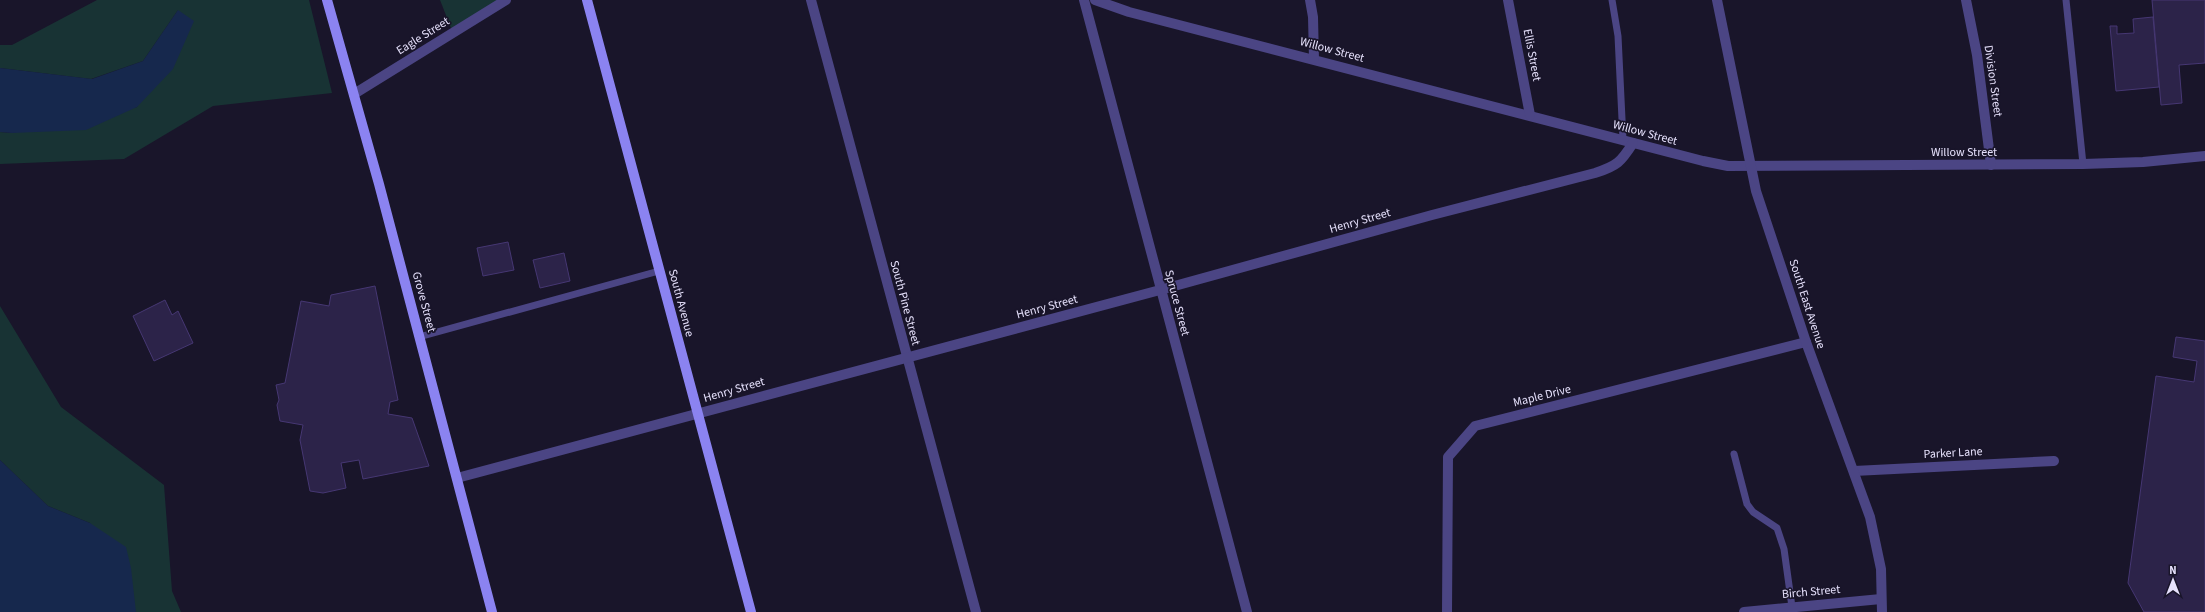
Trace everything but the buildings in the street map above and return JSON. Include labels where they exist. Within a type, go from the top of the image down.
[{"type":"main road","name":"Grove Street","points":[[327,0],[354,94],[492,612]]},
{"type":"main road","name":"South Avenue","points":[[587,0],[751,612]]},
{"type":"street","name":"Eagle Street","points":[[354,94],[506,0]]},
{"type":"street","name":"South Pine Street","points":[[811,0],[906,357],[976,612]]},
{"type":"street","name":"Spruce Street","points":[[1084,0],[1247,612]]},
{"type":"street","name":"Willow Street","points":[[1095,0],[1129,12],[1314,58],[1628,142],[1728,166],[2083,164],[2143,162],[2205,156]]},
{"type":"street","points":[[1310,0],[1313,17],[1314,58]]},
{"type":"street","name":"Ellis Street","points":[[1508,0],[1530,115]]},
{"type":"street","name":"South East Avenue","points":[[1717,0],[1756,191],[1806,342],[1870,517],[1881,569],[1882,612]]},
{"type":"street","name":"Division Street","points":[[1966,0],[1977,55],[1991,165]]},
{"type":"street","name":"Henry Street","points":[[457,478],[1160,290],[1432,215],[1595,173],[1620,162],[1628,142]]},
{"type":"street","name":"Maple Drive","points":[[1447,612],[1448,457],[1475,426],[1806,342]]},
{"type":"street","name":"Parker Lane","points":[[1854,471],[2054,461]]},
{"type":"street","name":"Birch Street","points":[[1744,612],[1881,599]]},
{"type":"lane","points":[[1612,0],[1618,36],[1628,142]]},
{"type":"lane","points":[[2066,0],[2083,164]]},
{"type":"lane","points":[[419,337],[659,271]]},
{"type":"lane","points":[[1734,454],[1747,504],[1753,512],[1777,528],[1784,549],[1792,607]]},
{"type":"green space","points":[[97,0],[309,0],[332,93],[213,106],[124,159],[0,164],[0,132],[12,133],[137,107],[178,10],[143,61],[91,79],[0,68],[0,45],[12,45]]},
{"type":"green space","points":[[440,0],[506,0],[453,33]]},
{"type":"green space","points":[[0,306],[61,407],[164,485],[172,591],[181,612],[136,612],[90,523],[48,506],[0,460]]},
{"type":"water","points":[[178,10],[194,21],[173,69],[137,107],[86,130],[12,133],[0,132],[0,68],[92,79],[143,61]]},
{"type":"water","points":[[0,460],[48,506],[90,523],[126,547],[131,568],[136,612],[0,612]]}]
